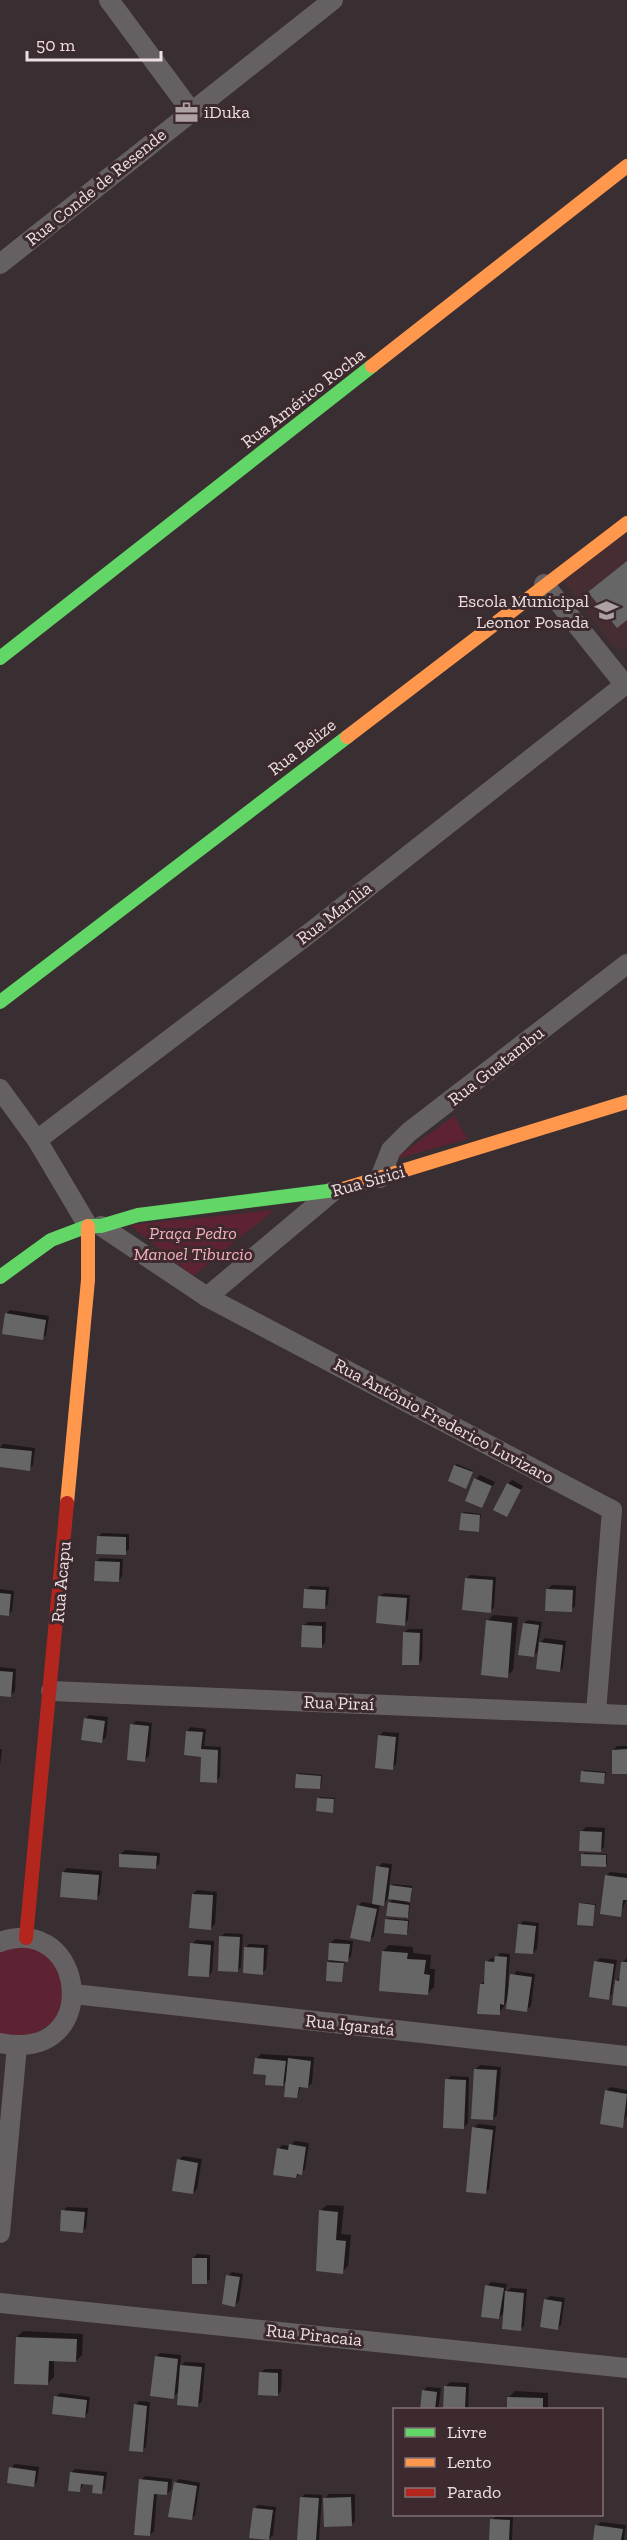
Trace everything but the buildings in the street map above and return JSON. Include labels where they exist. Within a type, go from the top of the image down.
[{"type":"street","points":[[109,0],[191,111]]},
{"type":"street","name":"Rua Conde de Resende","points":[[0,264],[333,0]]},
{"type":"street","name":"Rua Américo Rocha","points":[[0,658],[627,166]]},
{"type":"street","name":"Rua Belize","points":[[0,1002],[544,584],[627,523]]},
{"type":"street","points":[[544,584],[626,684]]},
{"type":"street","name":"Rua Marília","points":[[37,1140],[311,932],[626,684]]},
{"type":"street","name":"Rua Guatambu","points":[[380,1178],[391,1150],[409,1132],[627,964]]},
{"type":"street","points":[[0,1089],[95,1226]]},
{"type":"street","name":"Rua Sirici","points":[[0,1277],[51,1240],[95,1226],[138,1215],[332,1192],[627,1102]]},
{"type":"street","points":[[207,1297],[332,1192]]},
{"type":"street","name":"Rua Antônio Frederico Luvizaro","points":[[95,1226],[207,1297],[620,1503],[596,1713]]},
{"type":"street","name":"Rua Acapu","points":[[26,1938],[95,1226]]},
{"type":"street","name":"Rua Piraí","points":[[51,1691],[627,1715]]},
{"type":"street","points":[[0,1942],[26,1938],[42,1942],[55,1951],[72,1978],[74,1994],[66,2018],[50,2037],[34,2044],[8,2044],[0,2234]]},
{"type":"street","name":"Rua Igaratá","points":[[74,1994],[627,2056]]},
{"type":"street","name":"Rua Piracaia","points":[[0,2303],[627,2368]]},
{"type":"shaded area","name":"Escola Municipal Leonor Posada","points":[[627,519],[627,651],[613,646],[559,576]]},
{"type":"green space","points":[[454,1116],[468,1139],[395,1159]]},
{"type":"green space","name":"Praça Pedro Manoel Tiburcio","points":[[274,1210],[193,1276],[130,1225]]},
{"type":"green space","points":[[12,1947],[29,1947],[43,1952],[56,1963],[64,1997],[55,2021],[26,2039],[0,2035],[0,1952]]},
{"type":"traffic: fast","points":[[0,658],[372,366]]},
{"type":"traffic: fast","points":[[0,1002],[347,737]]},
{"type":"traffic: fast","points":[[0,1277],[51,1240],[88,1226],[101,1226],[138,1215],[343,1189]]},
{"type":"traffic: slow","points":[[372,366],[627,166]]},
{"type":"traffic: slow","points":[[347,737],[627,523]]},
{"type":"traffic: slow","points":[[343,1189],[627,1102]]},
{"type":"traffic: slow","points":[[67,1503],[88,1280],[88,1226]]},
{"type":"traffic: jam","points":[[26,1938],[67,1503]]},
{"type":"place","name":"iDuka","points":[[186,112]]},
{"type":"place","name":"Escola Municipal Leonor Posada","points":[[607,611]]}]
